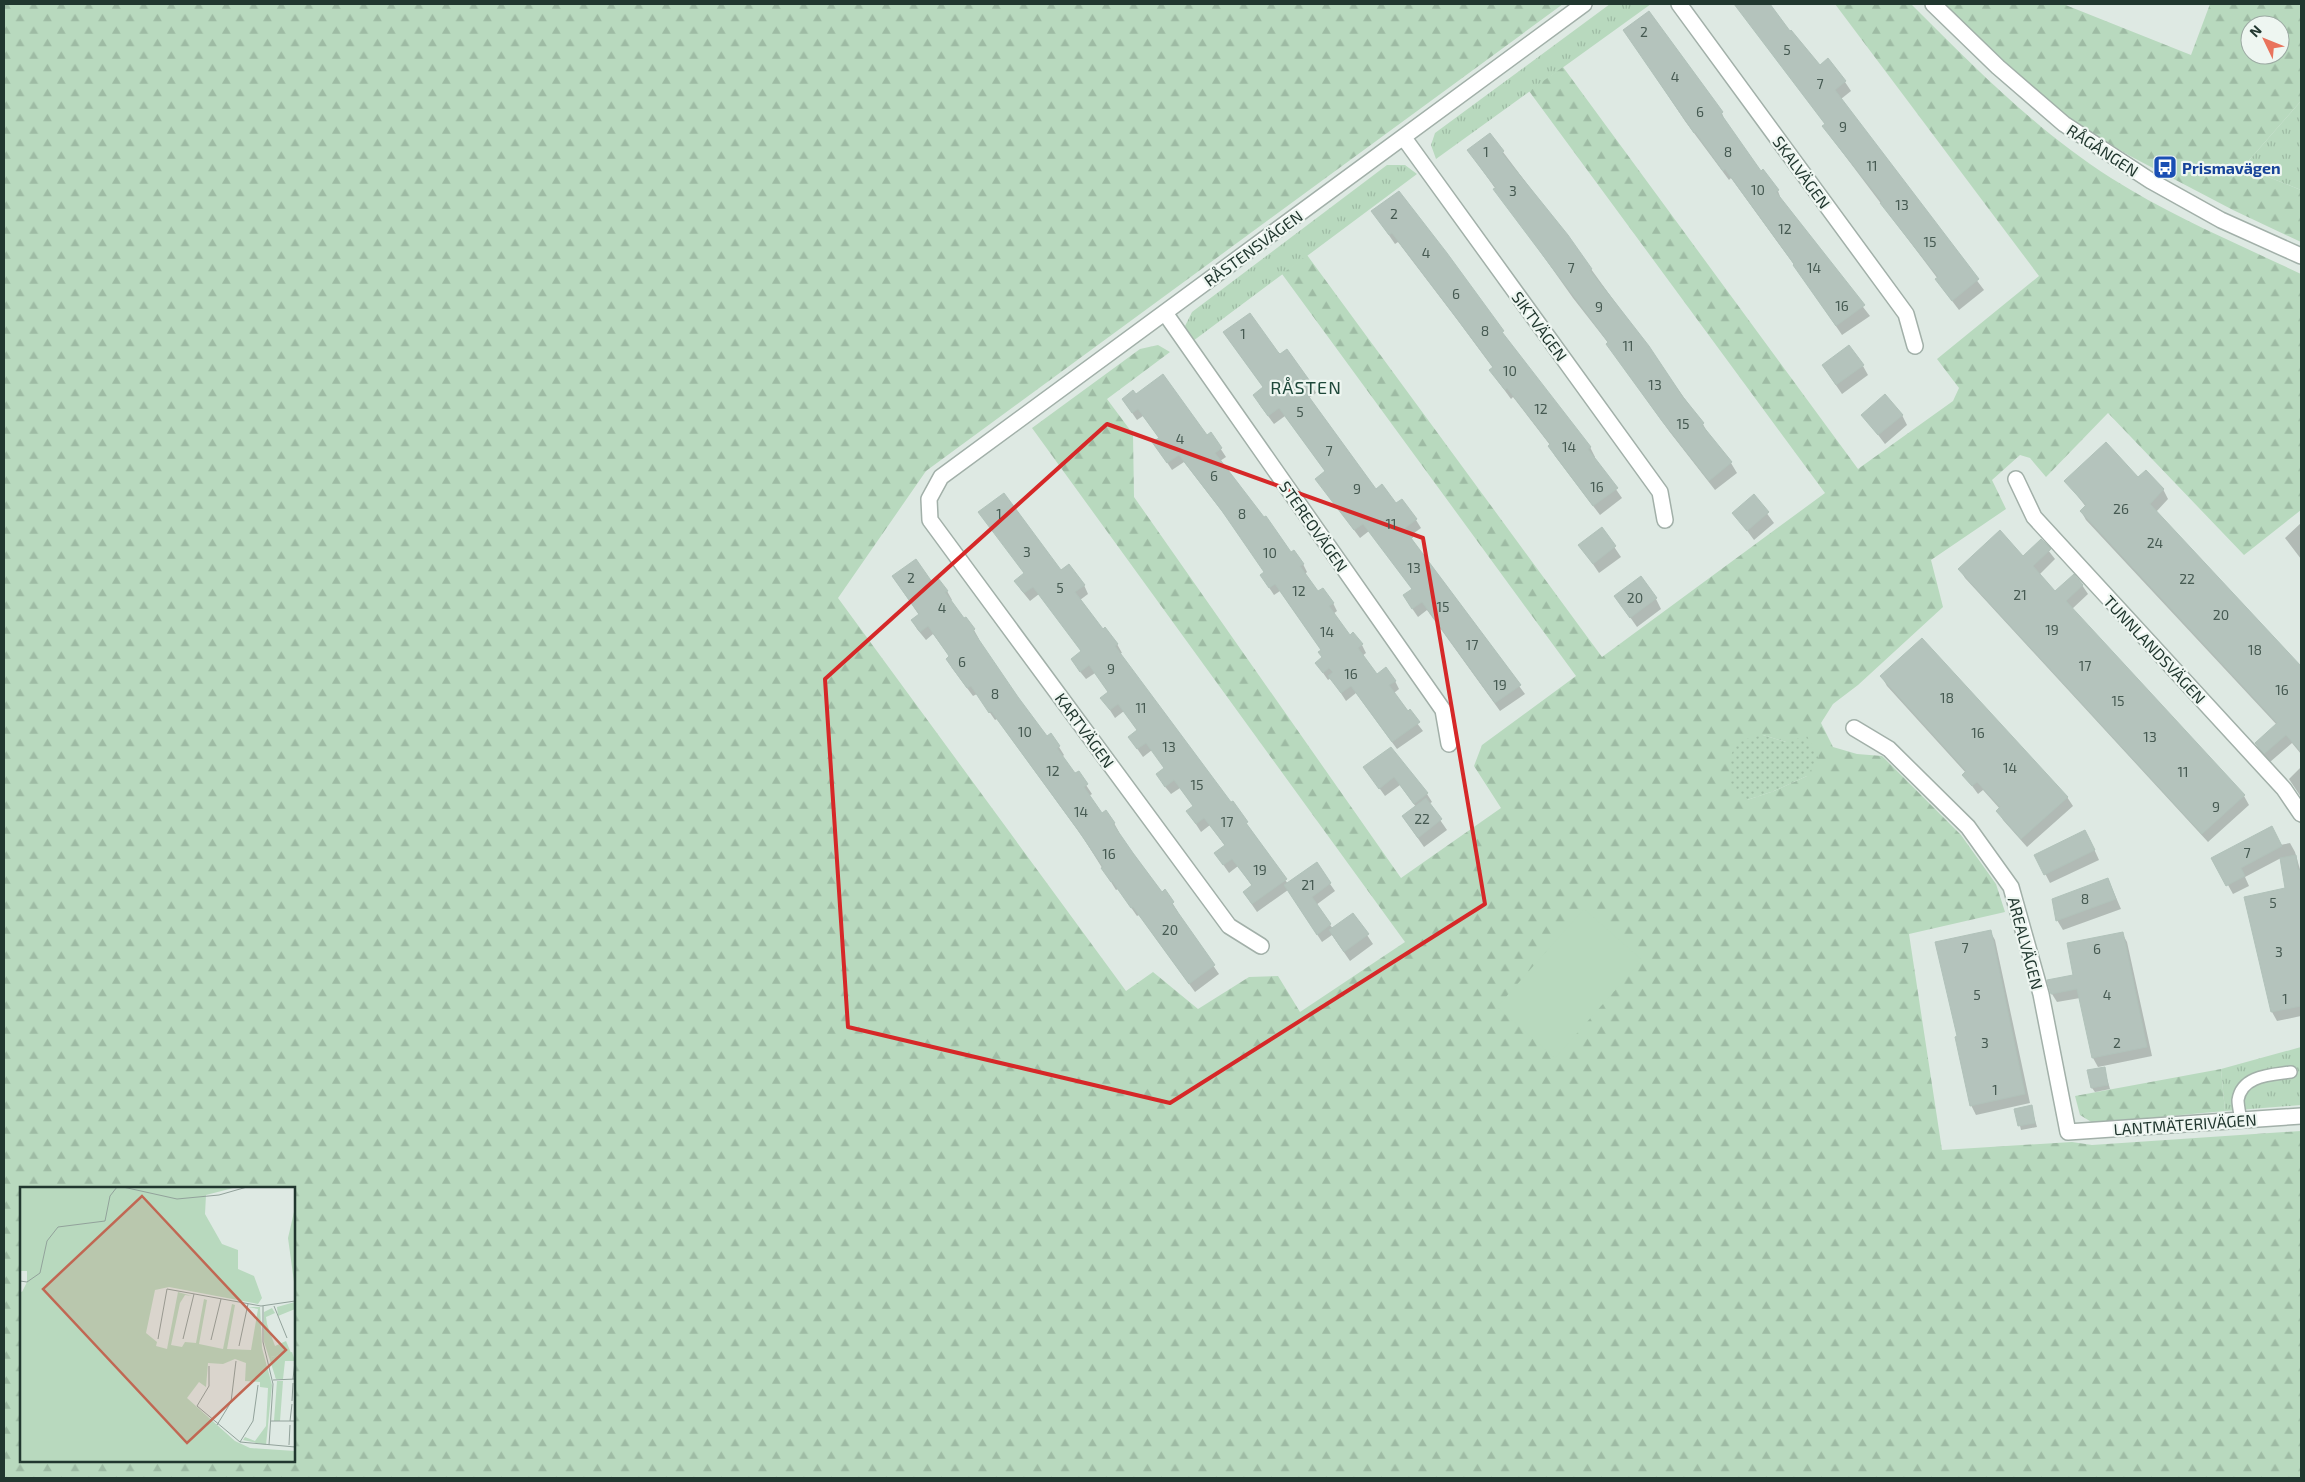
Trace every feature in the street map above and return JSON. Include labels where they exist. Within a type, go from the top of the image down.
[{"type":"street","name":"RÅSTENSVÄGEN","points":[[929,499],[941,477],[1584,4]]},
{"type":"street","name":"SKALVÄGEN","points":[[1679,4],[1906,314],[1915,346]]},
{"type":"street","name":"RÅGÅNGEN","points":[[1933,4],[1998,67],[2064,124],[2151,181],[2221,220],[2301,256]]},
{"type":"street","name":"SIKTVÄGEN","points":[[1404,138],[1660,492],[1665,520]]},
{"type":"street","name":"STEREOVÄGEN","points":[[1165,313],[1443,710],[1449,744]]},
{"type":"street","name":"TUNNLANDSVÄGEN","points":[[2016,479],[2034,518],[2284,789],[2301,814]]},
{"type":"street","name":"KARTVÄGEN","points":[[929,499],[930,520],[1229,926],[1261,946]]},
{"type":"street","name":"AREALVÄGEN","points":[[1854,728],[1890,749],[1968,827],[2011,887],[2041,994],[2068,1132]]},
{"type":"street","name":"LANTMÄTERIVÄGEN","points":[[2068,1132],[2301,1116]]},
{"type":"lane","points":[[2241,1120],[2238,1100],[2245,1085],[2254,1078],[2291,1072]]},
{"type":"highlighted area","points":[[1107,424],[1423,538],[1485,904],[1170,1103],[848,1027],[825,679]]},
{"type":"green space","points":[[4,4],[1563,4],[926,471],[838,598],[1126,991],[1153,972],[1198,1009],[1249,977],[1278,976],[1300,1012],[1405,942],[1032,428],[1140,349],[1158,345],[1170,352],[1107,399],[1133,434],[1134,497],[1401,878],[1501,808],[1474,766],[1482,745],[1576,676],[1282,274],[1307,255],[1602,657],[1825,493],[1529,91],[1563,67],[1858,469],[1953,401],[1959,388],[1937,359],[2039,276],[1835,4],[1911,4],[2006,97],[2083,159],[2157,205],[2301,274],[2301,510],[2244,555],[2108,413],[2046,477],[2030,458],[2020,455],[1992,480],[2006,509],[1931,560],[1943,607],[1858,685],[1833,704],[1821,723],[1833,747],[1857,754],[1882,756],[1961,835],[1996,884],[2005,912],[1909,934],[1942,1150],[2072,1142],[2092,1145],[2301,1131],[2301,1478],[4,1478]],"holes":[[[1763,735],[1786,742],[1807,776],[1774,791],[1747,800]]]},
{"type":"green space","points":[[1610,4],[1651,4],[1436,159],[1431,145],[1435,133]]},
{"type":"green space","points":[[1945,4],[2063,4],[2191,55],[2210,4],[2301,4],[2301,101],[2243,167],[2301,190],[2301,242],[2233,210],[2130,156],[2074,122],[2004,63]]},
{"type":"green space","points":[[2301,101],[2301,190],[2243,167]]},
{"type":"green space","points":[[1387,165],[1405,165],[1417,174],[1193,341],[1185,326],[1192,312]]},
{"type":"green space","points":[[1763,735],[1786,742],[1807,736],[1819,757],[1807,776],[1774,791],[1747,800],[1730,783],[1729,759],[1738,741]]},
{"type":"green space","points":[[1584,909],[1642,960],[1555,1058],[1497,1007]]},
{"type":"green space","points":[[2301,1047],[2301,1105],[2225,1111],[2221,1069]]},
{"type":"green space","points":[[2221,1069],[2225,1111],[2093,1123],[2080,1115],[2075,1096]]},
{"type":"building","points":[[1734,4],[1770,4],[1790,31],[1820,65],[1828,58],[1846,81],[1835,90],[1979,279],[1952,301],[1935,279],[1938,277],[1822,126],[1825,124]]},
{"type":"building","points":[[1649,11],[1723,112],[1721,114],[1761,171],[1763,169],[1779,190],[1776,192],[1865,305],[1836,326],[1725,169],[1723,171],[1694,133],[1623,30]]},
{"type":"building","points":[[1490,133],[1504,151],[1502,153],[1568,235],[1592,269],[1590,270],[1649,346],[1683,397],[1704,423],[1702,425],[1732,462],[1709,481],[1662,421],[1606,344],[1608,342],[1493,189],[1496,188],[1467,150]]},
{"type":"building","points":[[1399,191],[1504,331],[1502,332],[1591,447],[1588,449],[1618,488],[1593,506],[1548,446],[1550,444],[1507,388],[1505,390],[1489,370],[1493,367],[1452,312],[1392,233],[1389,235],[1371,211]]},
{"type":"building","points":[[1250,313],[1280,354],[1287,349],[1312,384],[1304,390],[1376,489],[1382,484],[1396,503],[1402,499],[1417,519],[1405,528],[1413,537],[1411,538],[1521,685],[1495,703],[1422,602],[1412,609],[1403,595],[1412,589],[1363,524],[1354,530],[1315,479],[1325,471],[1279,408],[1268,416],[1253,395],[1263,387],[1223,332]]},
{"type":"building","points":[[1849,345],[1864,365],[1836,385],[1822,365]]},
{"type":"building","points":[[1163,374],[1207,435],[1211,432],[1222,448],[1215,453],[1264,517],[1266,516],[1291,552],[1294,550],[1304,564],[1300,566],[1318,591],[1323,588],[1334,603],[1329,606],[1350,635],[1353,632],[1363,644],[1358,648],[1377,674],[1386,667],[1396,681],[1389,685],[1408,711],[1410,709],[1420,722],[1392,742],[1351,686],[1341,693],[1328,676],[1333,672],[1329,668],[1323,673],[1315,663],[1322,657],[1318,652],[1321,650],[1275,584],[1269,588],[1260,575],[1264,572],[1222,511],[1179,455],[1167,463],[1152,442],[1159,438],[1138,409],[1132,413],[1122,399],[1133,390],[1136,394]]},
{"type":"building","points":[[1885,394],[1903,415],[1878,435],[1861,415]]},
{"type":"building","points":[[2106,442],[2138,477],[2146,470],[2164,489],[2150,504],[2301,666],[2301,752],[2286,735],[2264,754],[2255,743],[2277,723],[2080,511],[2086,505],[2064,481]]},
{"type":"building","points":[[1004,493],[1061,570],[1069,564],[1085,585],[1075,592],[1103,629],[1105,627],[1118,644],[1115,646],[1231,802],[1233,801],[1248,822],[1246,823],[1287,879],[1252,904],[1243,892],[1252,885],[1232,859],[1223,865],[1214,853],[1225,845],[1204,818],[1196,824],[1186,811],[1193,806],[1174,780],[1165,787],[1156,774],[1164,768],[1146,743],[1137,749],[1128,737],[1137,730],[1118,704],[1110,710],[1100,698],[1108,692],[1089,665],[1080,672],[1071,659],[1081,651],[1033,587],[1024,593],[1014,581],[1024,573],[978,512]]},
{"type":"building","points":[[1754,494],[1769,512],[1747,531],[1732,513]]},
{"type":"building","points":[[1602,527],[1616,546],[1593,564],[1578,545]]},
{"type":"building","points":[[2000,530],[2023,556],[2041,539],[2051,549],[2033,566],[2055,591],[2074,574],[2083,585],[2066,601],[2245,795],[2202,834],[1958,569]]},
{"type":"building","points":[[916,559],[932,582],[938,578],[948,591],[945,592],[964,618],[966,617],[975,629],[973,631],[1018,697],[1047,736],[1051,733],[1060,746],[1057,748],[1075,773],[1079,771],[1088,784],[1084,787],[1102,813],[1106,810],[1115,823],[1113,824],[1162,892],[1165,889],[1174,902],[1172,904],[1215,965],[1189,984],[1133,907],[1131,908],[1111,882],[1078,830],[991,711],[989,713],[971,686],[967,688],[946,659],[949,656],[928,626],[920,632],[911,620],[919,614],[892,576]]},
{"type":"building","points":[[1641,576],[1657,598],[1630,618],[1614,596]]},
{"type":"building","points":[[1922,638],[2068,797],[2021,839],[1996,811],[2000,807],[1977,782],[1972,786],[1962,775],[1966,771],[1880,676]]},
{"type":"building","points":[[1391,747],[1428,793],[1414,804],[1394,777],[1379,789],[1363,767]]},
{"type":"building","points":[[1426,798],[1442,819],[1418,838],[1402,816]]},
{"type":"building","points":[[2272,826],[2282,846],[2241,868],[2245,876],[2226,886],[2211,858]]},
{"type":"building","points":[[2085,830],[2095,850],[2044,875],[2034,855]]},
{"type":"building","points":[[2296,855],[2298,870],[2301,869],[2301,1006],[2271,1012],[2244,897],[2285,888],[2280,858]]},
{"type":"building","points":[[1317,862],[1331,883],[1312,897],[1331,924],[1317,935],[1284,885]]},
{"type":"building","points":[[2108,878],[2116,899],[2056,921],[2052,899]]},
{"type":"building","points":[[1353,913],[1369,934],[1344,952],[1329,930]]},
{"type":"building","points":[[1991,930],[2025,1094],[1970,1106],[1955,1037],[1957,1036],[1935,942]]},
{"type":"building","points":[[2123,932],[2147,1047],[2092,1058],[2077,989],[2051,994],[2047,980],[2073,975],[2067,943]]},
{"type":"building","points":[[2105,1067],[2108,1085],[2091,1088],[2087,1070]]},
{"type":"building","points":[[2032,1105],[2035,1123],[2018,1126],[2014,1109]]},
{"type":"place","name":"Prismavägen","points":[[2165,167]]},
{"type":"district","name":"RÅSTEN","points":[[1306,387]]}]
